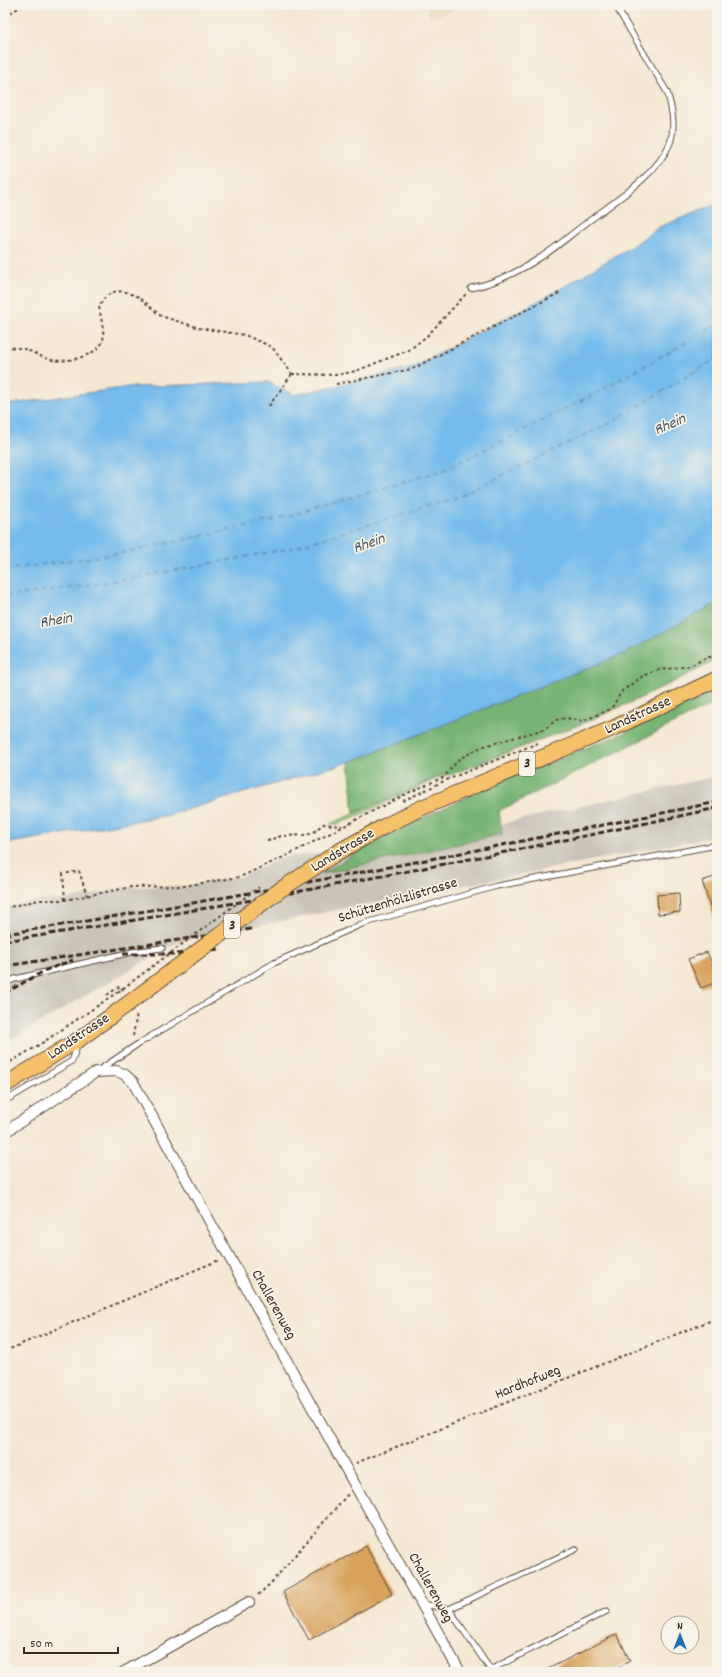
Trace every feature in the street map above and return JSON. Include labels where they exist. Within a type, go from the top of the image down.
[{"type":"main road","name":"Landstrasse","points":[[5,1085],[81,1038],[280,890],[338,852],[385,826],[422,808],[616,727],[717,679]]},
{"type":"street","name":"Challerenweg","points":[[96,1072],[116,1071],[124,1074],[133,1082],[228,1256],[460,1672]]},
{"type":"street","points":[[5,1132],[96,1072]]},
{"type":"street","points":[[124,1672],[249,1602]]},
{"type":"lane","points":[[471,288],[497,280],[541,258],[638,183],[654,168],[670,143],[673,129],[671,103],[667,92],[615,5]]},
{"type":"lane","name":"Schützenhölzlistrasse","points":[[96,1072],[138,1044],[274,963],[362,924],[497,886],[717,845]]},
{"type":"lane","points":[[5,982],[132,952],[162,948]]},
{"type":"lane","points":[[5,1101],[72,1061],[81,1038]]},
{"type":"lane","points":[[423,1604],[450,1609],[576,1549]]},
{"type":"lane","points":[[450,1609],[491,1671],[607,1611]]},
{"type":"path","points":[[5,16],[24,5]]},
{"type":"path","points":[[292,374],[337,375],[356,371],[409,350],[427,336],[471,288]]},
{"type":"path","points":[[5,348],[16,346],[52,360],[65,361],[93,353],[104,339],[98,306],[106,296],[116,291],[126,292],[138,297],[161,316],[199,328],[245,335],[272,347],[292,374]]},
{"type":"path","points":[[336,384],[412,369],[561,292]]},
{"type":"path","points":[[269,406],[292,374]]},
{"type":"path","points":[[5,908],[39,900],[65,900],[131,887],[184,886],[240,877],[368,815],[408,793],[444,777],[459,759],[481,748],[545,729],[556,720],[566,718],[583,721],[611,709],[622,691],[643,676],[659,670],[690,666],[707,657],[717,656]]},
{"type":"path","points":[[401,802],[444,780],[543,741]]},
{"type":"path","points":[[266,841],[281,836],[307,835],[314,832],[323,824],[343,826]]},
{"type":"path","points":[[65,900],[64,874],[79,871],[87,896]]},
{"type":"path","points":[[107,1001],[107,995],[120,986]]},
{"type":"path","points":[[5,1065],[39,1045],[107,1001],[118,992]]},
{"type":"path","points":[[138,1015],[133,1036],[138,1044]]},
{"type":"path","points":[[5,1351],[228,1256]]},
{"type":"path","name":"Hardhofweg","points":[[346,1467],[717,1318]]},
{"type":"path","points":[[249,1602],[271,1583],[355,1485]]},
{"type":"shaded area","points":[[425,5],[463,5],[431,18]]},
{"type":"shaded area","points":[[717,776],[717,836],[179,941],[5,1043],[5,908],[39,900],[65,900],[131,887],[184,886],[240,877],[286,856],[392,848]]},
{"type":"green space","points":[[717,603],[717,660],[645,696],[584,723],[450,775],[444,775],[354,813],[349,762],[623,654]]},
{"type":"green space","points":[[717,687],[717,702],[499,811],[502,834],[321,874],[396,830],[499,782],[621,734]]},
{"type":"green space","points":[[444,775],[373,809],[338,824],[330,824]]},
{"type":"water","name":"Rhein","points":[[717,204],[717,603],[623,654],[349,762],[169,815],[5,844],[5,405],[128,387],[268,382],[295,395],[412,368],[555,292],[637,243],[659,227]]},
{"type":"building","points":[[717,876],[717,920],[715,921],[702,881]]},
{"type":"building","points":[[679,893],[680,912],[658,914],[657,895]]},
{"type":"building","points":[[707,952],[717,975],[717,982],[701,988],[688,959]]},
{"type":"building","points":[[366,1546],[392,1594],[309,1640],[283,1592]]},
{"type":"building","points":[[617,1634],[630,1661],[608,1672],[542,1672]]},
{"type":"ferry route","points":[[5,570],[129,552],[278,519],[447,469],[598,392],[717,325]]},
{"type":"ferry route","points":[[5,597],[129,579],[292,548],[458,497],[612,422],[717,358]]},
{"type":"railway","points":[[5,934],[273,889],[717,802]]},
{"type":"railway","points":[[5,941],[184,912],[362,880],[717,808]]},
{"type":"railway","points":[[5,966],[251,929]]},
{"type":"railway","points":[[123,954],[177,954],[219,949]]},
{"type":"railway","points":[[5,993],[46,970],[73,960]]}]
